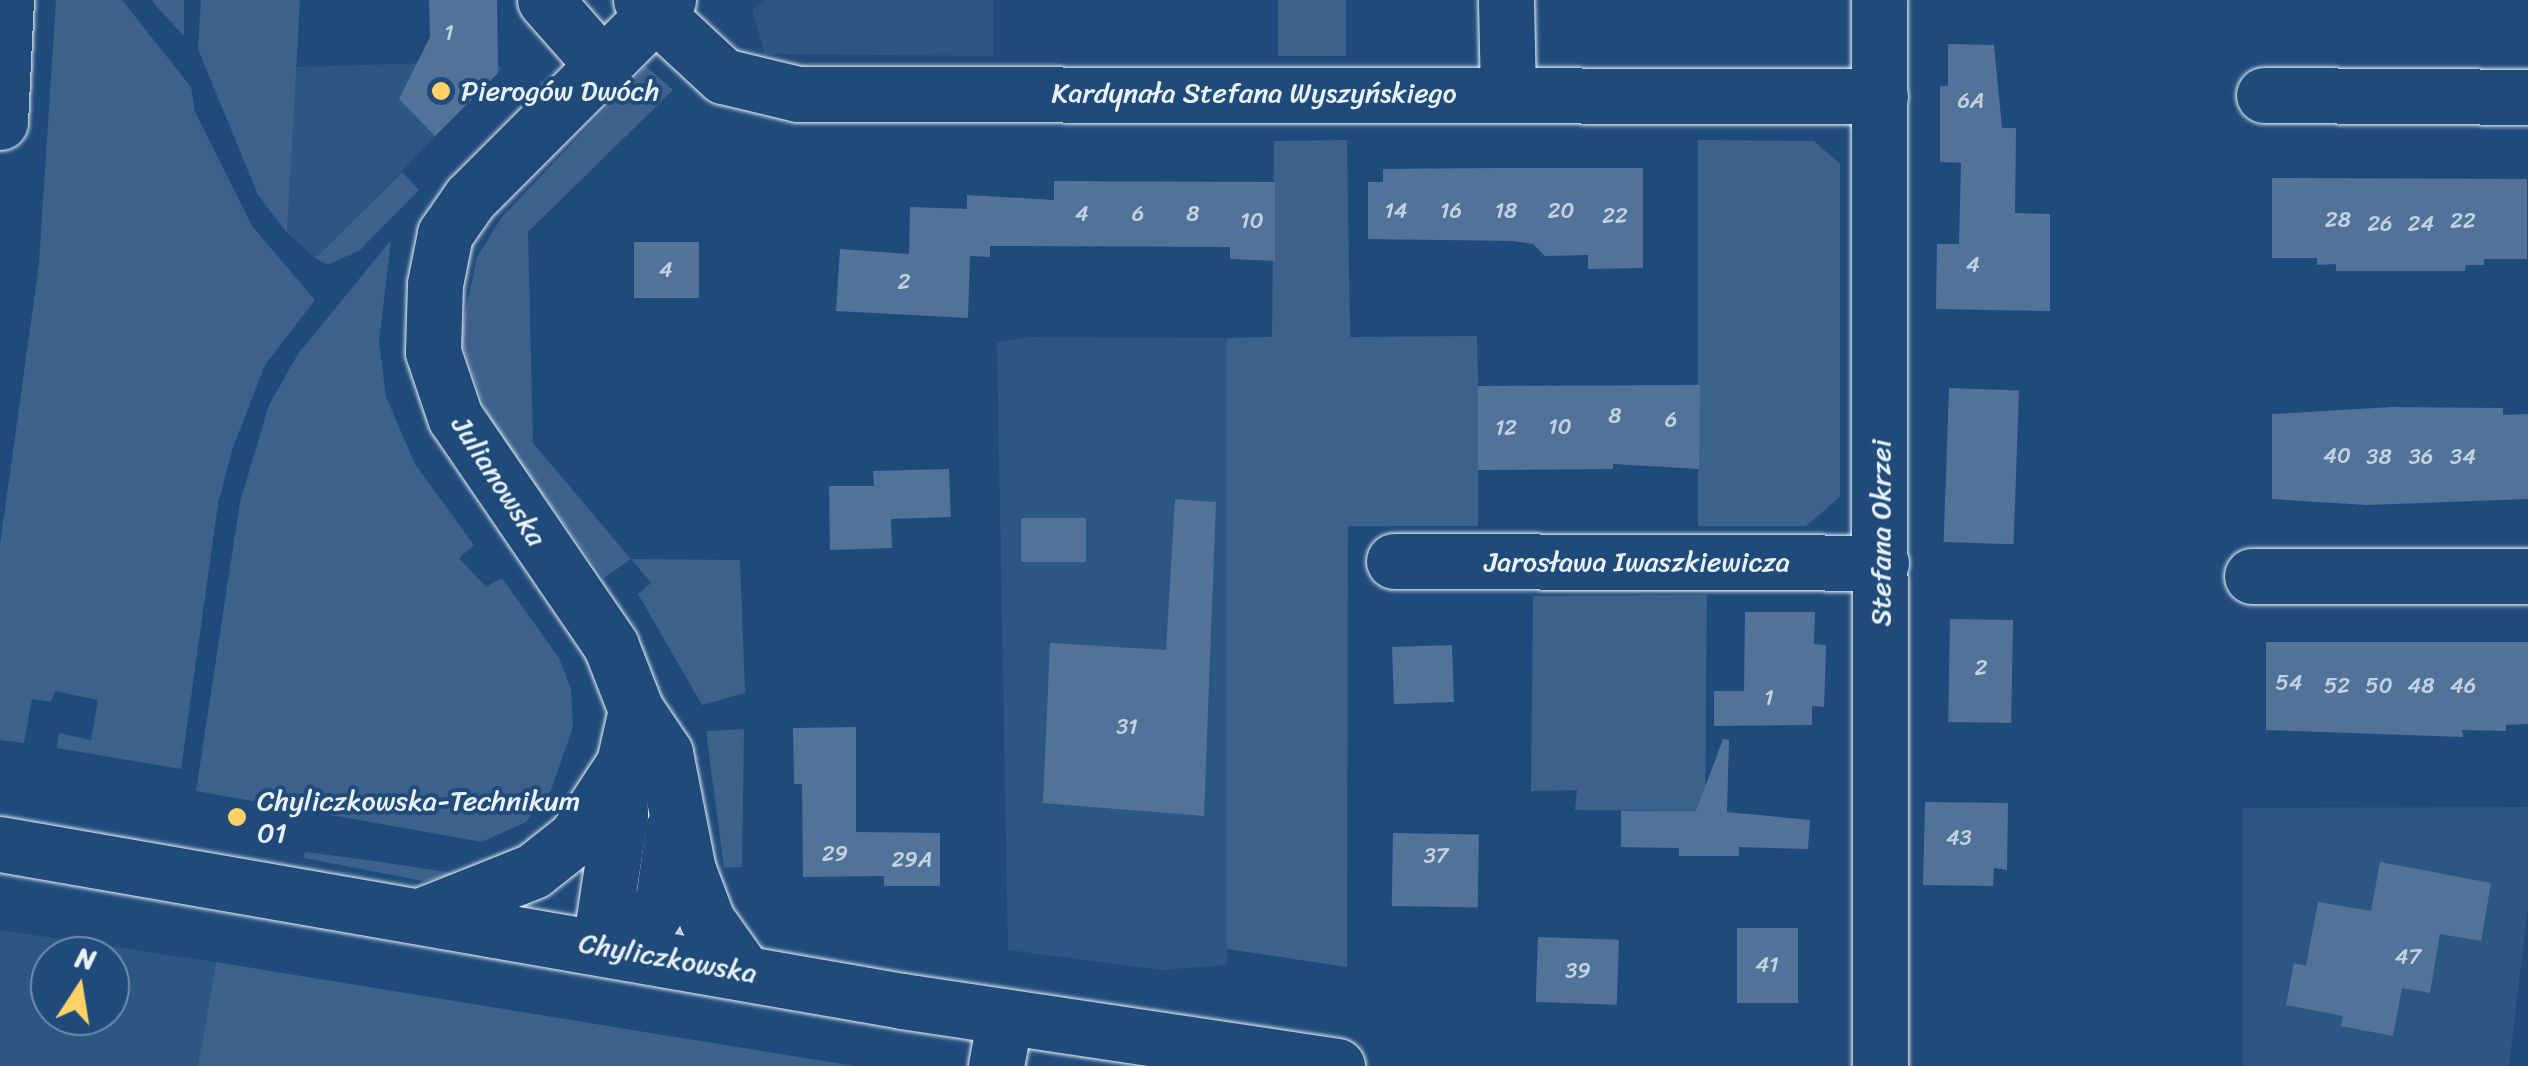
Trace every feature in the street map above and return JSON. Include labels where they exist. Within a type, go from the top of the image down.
[{"type":"street","points":[[0,122],[6,0]]},
{"type":"street","points":[[546,0],[602,66]]},
{"type":"street","points":[[1506,0],[1508,92]]},
{"type":"street","name":"Stefana Okrzei","points":[[1879,0],[1880,1066]]},
{"type":"street","name":"Julianowska","points":[[654,5],[602,66],[470,198],[445,234],[435,284],[433,352],[454,417],[611,646],[636,710],[665,754],[675,815],[707,920],[743,971]]},
{"type":"street","name":"Kardynała Stefana Wyszyńskiego","points":[[654,5],[724,76],[798,94],[1508,92],[1880,96]]},
{"type":"street","points":[[2264,95],[2528,96]]},
{"type":"street","name":"Jarosława Iwaszkiewicza","points":[[1394,561],[1881,564]]},
{"type":"street","points":[[2252,576],[2528,576]]},
{"type":"street","points":[[419,916],[533,872],[575,838],[618,771],[636,710]]},
{"type":"street","points":[[616,948],[618,771]]},
{"type":"street","name":"Julianowska","points":[[616,948],[663,900],[675,815]]},
{"type":"street","name":"Chyliczkowska","points":[[0,844],[743,971],[1001,1042],[1337,1066]]},
{"type":"shaded area","points":[[56,0],[122,0],[191,87],[195,112],[252,226],[315,300],[265,365],[232,450],[218,504],[181,769],[57,748],[59,733],[91,740],[98,700],[55,691],[51,702],[32,699],[24,743],[0,740],[0,545],[39,264]]},
{"type":"shaded area","points":[[152,0],[184,0],[184,36],[157,7]]},
{"type":"shaded area","points":[[201,0],[300,0],[287,233],[258,195],[198,49]]},
{"type":"shaded area","points":[[766,0],[993,0],[993,56],[765,54],[752,10]]},
{"type":"shaded area","points":[[1278,0],[1346,0],[1346,56],[1278,56]]},
{"type":"shaded area","points":[[493,61],[502,69],[315,258],[287,233],[295,67]]},
{"type":"shaded area","points":[[646,66],[673,90],[528,232],[533,443],[631,559],[604,578],[491,424],[460,339],[477,257],[501,218]]},
{"type":"shaded area","points":[[1347,140],[1350,337],[1477,336],[1478,526],[1348,526],[1347,967],[1227,949],[1227,338],[1272,337],[1274,141]]},
{"type":"shaded area","points":[[1698,140],[1814,141],[1840,164],[1840,497],[1806,526],[1698,526]]},
{"type":"shaded area","points":[[402,172],[419,190],[360,250],[328,265],[315,258]]},
{"type":"shaded area","points":[[391,240],[379,342],[386,397],[415,464],[474,545],[459,558],[486,587],[502,578],[559,658],[571,689],[573,727],[551,790],[526,822],[482,842],[196,791],[240,502],[269,405],[298,354]]},
{"type":"shaded area","points":[[1027,337],[1227,338],[1227,965],[1162,970],[1008,950],[997,342]]},
{"type":"shaded area","points":[[631,559],[740,560],[745,693],[702,705],[638,594],[651,583]]},
{"type":"shaded area","points":[[1707,595],[1705,811],[1575,810],[1577,790],[1531,791],[1533,596]]},
{"type":"shaded area","points":[[744,729],[742,867],[724,868],[706,731]]},
{"type":"shaded area","points":[[2528,807],[2528,907],[2509,1066],[2243,1066],[2243,808]]},
{"type":"shaded area","points":[[305,852],[459,874],[423,881],[304,858]]},
{"type":"shaded area","points":[[0,930],[40,936],[30,936],[30,1036],[130,1036],[130,949],[216,962],[198,1066],[0,1066]]},
{"type":"shaded area","points":[[216,962],[583,1022],[855,1066],[198,1066]]},
{"type":"building","points":[[429,0],[497,0],[498,73],[435,136],[399,99],[430,37]]},
{"type":"building","points":[[1948,44],[1994,45],[2002,128],[2016,128],[2015,213],[2050,214],[2050,311],[1936,309],[1937,244],[1959,244],[1961,163],[1940,162],[1940,86],[1948,86]]},
{"type":"building","points":[[1643,168],[1643,268],[1588,269],[1588,255],[1545,256],[1533,244],[1513,241],[1368,239],[1368,182],[1383,182],[1383,169]]},
{"type":"building","points":[[2272,178],[2527,179],[2527,259],[2484,259],[2484,265],[2466,265],[2465,271],[2336,271],[2336,264],[2317,265],[2317,258],[2272,258]]},
{"type":"building","points":[[1054,181],[1275,182],[1275,261],[1230,259],[1230,247],[990,246],[990,257],[970,256],[968,318],[836,311],[840,249],[909,254],[910,207],[967,209],[967,195],[1054,200]]},
{"type":"building","points":[[634,242],[699,242],[699,298],[634,298]]},
{"type":"building","points":[[1700,385],[1699,469],[1613,464],[1613,469],[1478,470],[1478,386]]},
{"type":"building","points":[[1949,388],[2019,390],[2014,544],[1944,542]]},
{"type":"building","points":[[2392,407],[2503,408],[2503,415],[2528,414],[2528,499],[2367,505],[2272,499],[2272,414]]},
{"type":"building","points":[[949,469],[951,517],[891,519],[892,548],[830,550],[829,486],[874,486],[873,471]]},
{"type":"building","points":[[1175,499],[1216,502],[1204,816],[1043,803],[1050,643],[1166,650]]},
{"type":"building","points":[[1021,518],[1086,518],[1086,562],[1021,562]]},
{"type":"building","points":[[1745,612],[1815,612],[1814,644],[1826,645],[1824,707],[1812,706],[1812,725],[1714,726],[1714,691],[1744,691]]},
{"type":"building","points":[[1950,619],[2013,620],[2011,723],[1948,722]]},
{"type":"building","points":[[2266,642],[2528,642],[2528,724],[2506,725],[2506,731],[2462,730],[2463,737],[2266,730]]},
{"type":"building","points":[[1452,645],[1454,702],[1394,704],[1392,647]]},
{"type":"building","points":[[856,727],[856,832],[940,833],[940,886],[884,886],[884,876],[803,877],[802,784],[794,784],[793,728]]},
{"type":"building","points":[[1723,739],[1729,740],[1727,812],[1810,820],[1808,849],[1739,847],[1739,856],[1679,856],[1679,848],[1621,847],[1621,811],[1696,811]]},
{"type":"building","points":[[1925,802],[2008,803],[2007,870],[1994,868],[1993,886],[1923,885]]},
{"type":"building","points":[[1393,833],[1479,835],[1478,907],[1392,906]]},
{"type":"building","points":[[2380,862],[2491,883],[2481,941],[2440,934],[2430,993],[2402,988],[2393,1036],[2341,1026],[2343,1016],[2286,1005],[2294,963],[2306,966],[2318,902],[2371,911]]},
{"type":"building","points":[[1737,928],[1798,928],[1798,1003],[1737,1003]]},
{"type":"building","points":[[1538,937],[1619,940],[1617,1005],[1536,1002]]},
{"type":"place","name":"Pierogów Dwóch","points":[[441,91]]},
{"type":"place","name":"Chyliczkowska-Technikum 01","points":[[237,817]]}]
